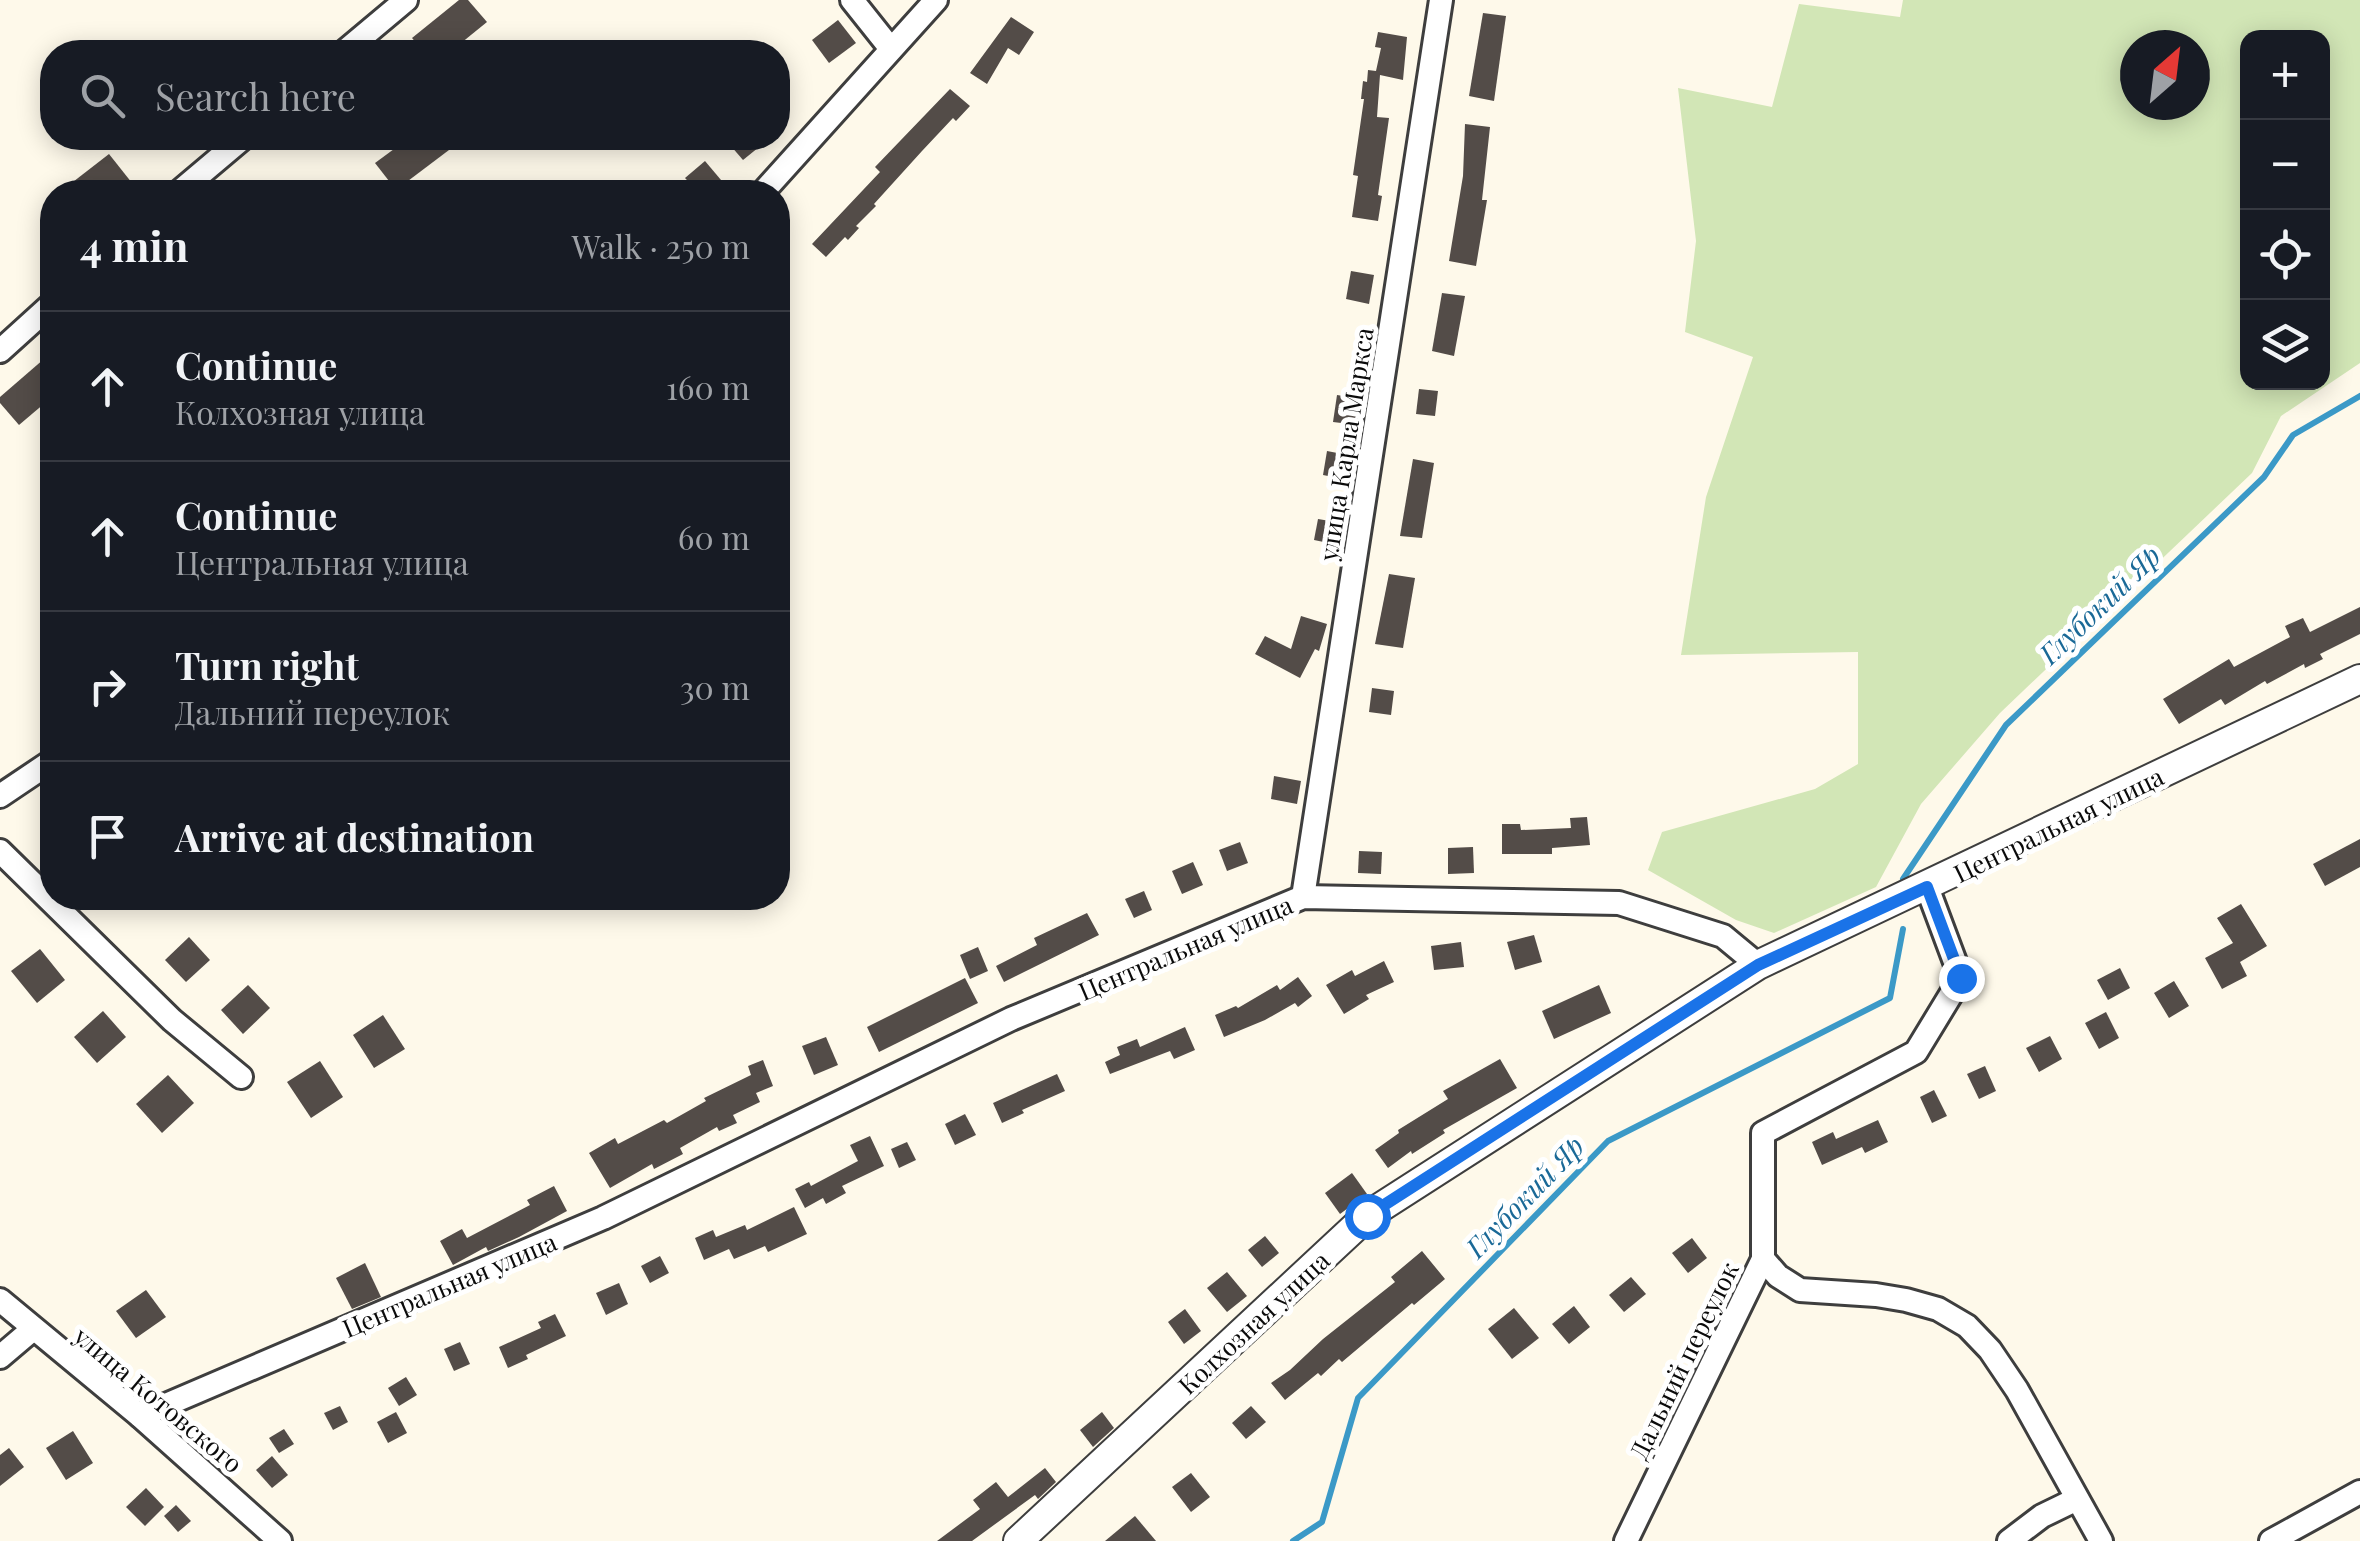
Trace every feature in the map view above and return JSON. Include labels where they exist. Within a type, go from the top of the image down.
[{"type":"street","points":[[358,40],[406,0]]},
{"type":"street","points":[[852,0],[891,49]]},
{"type":"street","points":[[774,180],[936,0]]},
{"type":"street","name":"улица Карла Маркса","points":[[1303,897],[1441,0]]},
{"type":"street","points":[[196,180],[230,150]]},
{"type":"street","points":[[0,351],[40,315]]},
{"type":"street","name":"Центральная улица","points":[[140,1416],[603,1218],[1011,1019],[1303,897],[1619,903],[1723,936],[1758,965],[2360,679]]},
{"type":"street","points":[[0,796],[40,769]]},
{"type":"street","points":[[0,851],[40,890]]},
{"type":"street","name":"Дальний переулок","points":[[1626,1541],[1763,1259],[1763,1134],[1916,1052],[1961,978],[1927,887]]},
{"type":"street","points":[[60,910],[172,1020],[241,1077]]},
{"type":"street","name":"Колхозная улица","points":[[1018,1541],[1367,1216],[1758,965]]},
{"type":"street","points":[[1763,1259],[1778,1276],[1800,1290],[1906,1300],[1938,1309],[1968,1326],[2017,1390],[2102,1541]]},
{"type":"street","name":"улица Котовского","points":[[0,1300],[140,1416],[280,1541]]},
{"type":"street","points":[[0,1357],[32,1329]]},
{"type":"street","points":[[2275,1540],[2360,1492]]},
{"type":"street","points":[[2009,1541],[2042,1516],[2077,1499]]},
{"type":"green space","points":[[1903,0],[2360,0],[2360,363],[2330,383],[2330,30],[2240,30],[2240,390],[2320,390],[2281,416],[2252,473],[2000,713],[1921,804],[1876,887],[1774,933],[1736,920],[1648,870],[1662,832],[1815,789],[1858,764],[1858,652],[1681,655],[1706,497],[1753,357],[1685,332],[1696,241],[1678,88],[1772,107],[1799,4],[1900,17]]},
{"type":"building","points":[[459,0],[468,0],[487,22],[465,40],[412,38]]},
{"type":"building","points":[[1483,13],[1506,16],[1494,101],[1469,96]]},
{"type":"building","points":[[1011,17],[1034,32],[1019,55],[1008,48],[987,84],[970,73]]},
{"type":"building","points":[[838,20],[856,43],[829,63],[812,40]]},
{"type":"building","points":[[1378,32],[1407,37],[1403,80],[1380,75],[1377,117],[1389,118],[1378,221],[1352,217],[1363,81],[1367,82],[1368,70],[1376,71],[1381,48],[1375,47]]},
{"type":"building","points":[[950,89],[970,106],[922,151],[874,204],[848,240],[845,237],[826,257],[812,244],[880,172],[875,167]]},
{"type":"building","points":[[1465,124],[1490,127],[1482,200],[1487,200],[1476,266],[1449,261],[1463,176]]},
{"type":"building","points":[[393,150],[449,150],[409,180],[388,180],[375,163]]},
{"type":"building","points":[[734,150],[755,150],[743,160]]},
{"type":"building","points":[[109,154],[130,180],[75,180]]},
{"type":"building","points":[[705,161],[721,180],[687,180]]},
{"type":"building","points":[[1351,271],[1374,275],[1369,304],[1346,299]]},
{"type":"building","points":[[1442,293],[1465,296],[1454,356],[1432,351]]},
{"type":"building","points":[[40,362],[40,407],[19,425],[0,403],[0,397]]},
{"type":"building","points":[[1419,389],[1438,391],[1435,416],[1416,414]]},
{"type":"building","points":[[1337,395],[1362,399],[1358,425],[1333,422]]},
{"type":"building","points":[[1327,451],[1353,456],[1348,480],[1323,475]]},
{"type":"building","points":[[1413,459],[1434,463],[1422,538],[1400,536]]},
{"type":"building","points":[[1318,519],[1342,523],[1338,545],[1314,540]]},
{"type":"building","points":[[1389,574],[1415,578],[1403,648],[1375,644]]},
{"type":"building","points":[[2360,607],[2360,634],[2320,654],[2323,659],[2305,668],[2304,664],[2267,684],[2265,681],[2225,705],[2221,699],[2179,724],[2163,699],[2229,659],[2234,667],[2290,637],[2285,626],[2303,618],[2310,632]]},
{"type":"building","points":[[1301,616],[1327,624],[1319,651],[1315,649],[1300,678],[1255,654],[1265,636],[1291,649]]},
{"type":"building","points":[[1372,688],[1394,691],[1391,715],[1369,712]]},
{"type":"building","points":[[1274,776],[1301,781],[1297,804],[1271,799]]},
{"type":"building","points":[[1587,817],[1590,845],[1552,848],[1552,854],[1502,854],[1502,824],[1520,824],[1521,830],[1571,828],[1570,818]]},
{"type":"building","points":[[2360,839],[2360,867],[2325,886],[2313,864]]},
{"type":"building","points":[[1240,842],[1248,863],[1227,871],[1219,850]]},
{"type":"building","points":[[1473,847],[1474,873],[1448,874],[1448,848]]},
{"type":"building","points":[[1359,851],[1382,852],[1381,874],[1358,873]]},
{"type":"building","points":[[1193,862],[1203,885],[1182,894],[1172,871]]},
{"type":"building","points":[[1144,891],[1152,910],[1134,918],[1125,899]]},
{"type":"building","points":[[2241,904],[2267,946],[2240,962],[2247,976],[2222,989],[2205,958],[2233,943],[2217,918]]},
{"type":"building","points":[[1087,913],[1099,935],[1004,982],[996,966],[1037,945],[1034,938]]},
{"type":"building","points":[[1534,935],[1542,962],[1515,970],[1507,942]]},
{"type":"building","points":[[189,937],[210,960],[186,982],[165,960]]},
{"type":"building","points":[[1461,942],[1464,967],[1434,970],[1431,946]]},
{"type":"building","points":[[978,947],[988,971],[970,979],[960,955]]},
{"type":"building","points":[[40,949],[65,980],[37,1003],[11,971]]},
{"type":"building","points":[[1384,961],[1394,982],[1366,995],[1369,999],[1344,1014],[1326,985],[1352,970],[1355,976]]},
{"type":"building","points":[[2120,968],[2130,988],[2108,1000],[2097,980]]},
{"type":"building","points":[[1298,977],[1312,996],[1298,1007],[1295,1003],[1224,1037],[1215,1015],[1238,1008],[1277,985],[1280,990]]},
{"type":"building","points":[[965,978],[978,1003],[879,1052],[867,1027]]},
{"type":"building","points":[[2174,981],[2189,1006],[2169,1018],[2154,993]]},
{"type":"building","points":[[248,985],[270,1008],[243,1034],[221,1010]]},
{"type":"building","points":[[1599,985],[1611,1013],[1554,1039],[1542,1011]]},
{"type":"building","points":[[103,1011],[126,1037],[97,1063],[74,1037]]},
{"type":"building","points":[[2106,1012],[2119,1038],[2099,1049],[2085,1023]]},
{"type":"building","points":[[383,1015],[405,1049],[374,1068],[353,1035]]},
{"type":"building","points":[[1185,1027],[1195,1050],[1174,1059],[1170,1051],[1110,1074],[1105,1062],[1120,1055],[1117,1047],[1137,1039],[1140,1047]]},
{"type":"building","points":[[2050,1036],[2062,1059],[2039,1072],[2026,1048]]},
{"type":"building","points":[[826,1037],[838,1065],[814,1075],[802,1046]]},
{"type":"building","points":[[1500,1059],[1517,1088],[1443,1130],[1445,1133],[1388,1168],[1375,1150],[1398,1130],[1448,1099],[1443,1091]]},
{"type":"building","points":[[763,1060],[773,1086],[756,1093],[760,1102],[733,1115],[737,1123],[719,1131],[717,1127],[680,1148],[683,1154],[654,1169],[652,1164],[610,1188],[589,1153],[615,1138],[618,1144],[664,1120],[667,1123],[706,1101],[704,1098],[751,1075],[748,1066]]},
{"type":"building","points":[[320,1061],[343,1097],[311,1118],[287,1082]]},
{"type":"building","points":[[1985,1066],[1996,1091],[1979,1099],[1967,1074]]},
{"type":"building","points":[[1057,1074],[1065,1091],[1002,1123],[993,1103]]},
{"type":"building","points":[[168,1075],[194,1103],[162,1133],[136,1104]]},
{"type":"building","points":[[1934,1090],[1947,1116],[1932,1123],[1920,1097]]},
{"type":"building","points":[[965,1114],[976,1135],[955,1145],[945,1124]]},
{"type":"building","points":[[1878,1120],[1888,1142],[1865,1153],[1862,1147],[1822,1165],[1812,1142],[1833,1132],[1836,1139]]},
{"type":"building","points":[[870,1136],[884,1166],[842,1186],[846,1193],[826,1204],[823,1198],[805,1208],[795,1189],[809,1182],[811,1186],[858,1161],[850,1145]]},
{"type":"building","points":[[907,1142],[916,1160],[899,1168],[891,1149]]},
{"type":"building","points":[[1352,1173],[1367,1194],[1340,1214],[1325,1193]]},
{"type":"building","points":[[554,1186],[567,1211],[453,1265],[440,1241],[462,1229],[467,1238],[530,1205],[527,1200]]},
{"type":"building","points":[[794,1207],[807,1234],[768,1252],[765,1246],[734,1259],[729,1249],[704,1260],[695,1238],[713,1230],[716,1237],[745,1225],[747,1230]]},
{"type":"building","points":[[1265,1236],[1279,1253],[1262,1267],[1248,1250]]},
{"type":"building","points":[[1692,1238],[1707,1258],[1688,1273],[1672,1253]]},
{"type":"building","points":[[1422,1251],[1445,1279],[1342,1362],[1339,1359],[1321,1376],[1318,1373],[1285,1400],[1271,1383],[1395,1282],[1391,1277]]},
{"type":"building","points":[[660,1256],[669,1273],[650,1283],[641,1266]]},
{"type":"building","points":[[365,1263],[381,1297],[352,1309],[336,1278]]},
{"type":"building","points":[[1227,1272],[1247,1296],[1227,1312],[1207,1288]]},
{"type":"building","points":[[1631,1277],[1646,1294],[1624,1312],[1609,1295]]},
{"type":"building","points":[[619,1283],[628,1304],[606,1315],[596,1293]]},
{"type":"building","points":[[146,1290],[166,1317],[136,1338],[116,1311]]},
{"type":"building","points":[[1574,1306],[1590,1327],[1569,1344],[1552,1324]]},
{"type":"building","points":[[1514,1308],[1539,1338],[1512,1359],[1488,1329]]},
{"type":"building","points":[[1185,1309],[1201,1331],[1184,1344],[1168,1322]]},
{"type":"building","points":[[555,1314],[566,1336],[508,1368],[499,1347],[541,1328],[538,1322]]},
{"type":"building","points":[[460,1342],[470,1364],[454,1371],[444,1349]]},
{"type":"building","points":[[406,1377],[417,1395],[399,1406],[388,1388]]},
{"type":"building","points":[[340,1406],[348,1422],[333,1430],[324,1413]]},
{"type":"building","points":[[1251,1406],[1266,1422],[1246,1439],[1232,1423]]},
{"type":"building","points":[[396,1412],[407,1433],[388,1443],[377,1422]]},
{"type":"building","points":[[1102,1412],[1114,1428],[1093,1447],[1080,1430]]},
{"type":"building","points":[[284,1429],[294,1444],[279,1453],[269,1438]]},
{"type":"building","points":[[73,1431],[93,1463],[66,1480],[46,1448]]},
{"type":"building","points":[[9,1448],[24,1467],[0,1486],[0,1455]]},
{"type":"building","points":[[272,1456],[288,1475],[272,1488],[256,1470]]},
{"type":"building","points":[[1045,1468],[1056,1482],[1038,1499],[1035,1495],[972,1541],[937,1541],[980,1509],[973,1500],[996,1482],[1008,1497]]},
{"type":"building","points":[[1191,1473],[1210,1497],[1191,1512],[1172,1487]]},
{"type":"building","points":[[146,1488],[164,1507],[145,1526],[126,1507]]},
{"type":"building","points":[[176,1505],[191,1521],[178,1532],[164,1516]]},
{"type":"building","points":[[1135,1516],[1156,1541],[1105,1541]]},
{"type":"waterway","name":"Глубокий Яр","points":[[1903,879],[2006,725],[2264,477],[2293,435],[2360,396]]},
{"type":"waterway","name":"Глубокий Яр","points":[[1293,1541],[1322,1522],[1358,1398],[1608,1141],[1890,998],[1903,929]]},
{"type":"route","points":[[1367,1216],[1758,965],[1927,887],[1961,978]]}]
